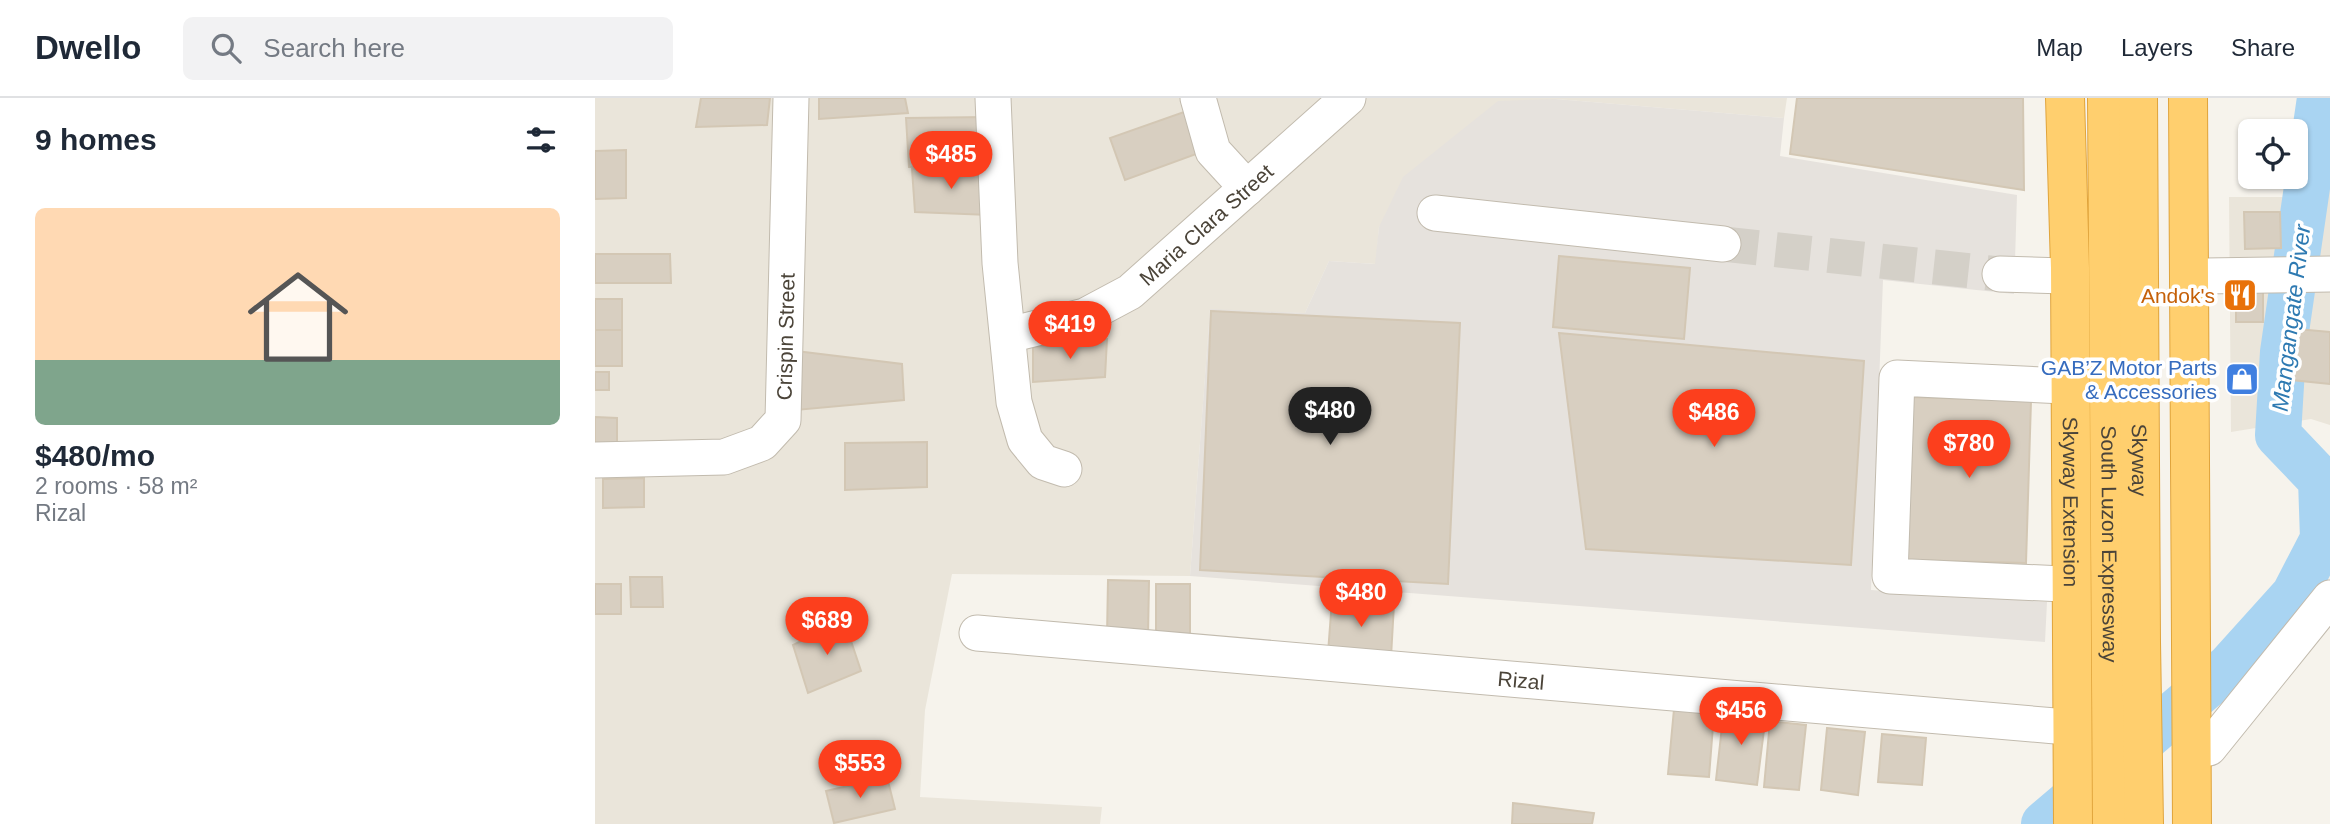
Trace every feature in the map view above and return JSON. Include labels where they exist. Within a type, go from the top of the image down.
[{"type":"highway","name":"Skyway Extension","points":[[2065,98],[2070,282],[2073,824]]},
{"type":"highway","name":"South Luzon Expressway","points":[[2107,98],[2111,725],[2122,824]]},
{"type":"highway","name":"Skyway","points":[[2117,98],[2122,824]]},
{"type":"highway","name":"Skyway","points":[[2122,824],[2138,98]]},
{"type":"highway","points":[[2162,98],[2167,824]]},
{"type":"highway","points":[[2188,98],[2192,824]]},
{"type":"street","name":"Crispin Street","points":[[595,460],[724,457],[762,443],[783,420],[791,98]]},
{"type":"street","points":[[993,98],[1000,263],[1014,402],[1025,440],[1043,462],[1064,469]]},
{"type":"street","points":[[1198,98],[1213,151],[1247,188]]},
{"type":"street","name":"Maria Clara Street","points":[[1009,335],[1086,316],[1130,292],[1348,98]]},
{"type":"street","points":[[1435,213],[1723,244]]},
{"type":"street","points":[[2000,274],[2064,276]]},
{"type":"street","points":[[2205,276],[2321,275]]},
{"type":"street","points":[[2063,584],[1890,576],[1897,379],[2064,386]]},
{"type":"street","points":[[2209,748],[2330,598]]},
{"type":"street","name":"Rizal","points":[[977,633],[2067,727]]},
{"type":"shaded area","points":[[595,98],[1787,98],[1784,118],[1556,99],[1379,227],[1376,264],[1329,261],[1305,313],[1210,310],[1190,576],[952,574],[925,710],[920,797],[1102,807],[1100,824],[595,824]]},
{"type":"shaded area","points":[[1556,99],[1784,118],[1780,156],[2017,195],[2014,294],[1883,280],[1871,590],[2047,602],[2045,642],[1190,576],[1210,309],[1305,313],[1329,261],[1375,264],[1379,227],[1403,177],[1498,101]]},
{"type":"shaded area","points":[[2330,115],[2330,425],[2311,419],[2231,432],[2229,197],[2323,197]]},
{"type":"building","points":[[701,98],[770,98],[767,125],[696,127]]},
{"type":"building","points":[[819,98],[905,98],[908,113],[819,119]]},
{"type":"building","points":[[1797,98],[2023,98],[2024,190],[1790,154]]},
{"type":"building","points":[[1184,112],[1199,153],[1125,180],[1110,138]]},
{"type":"building","points":[[987,117],[989,167],[909,167],[906,118]]},
{"type":"building","points":[[626,150],[626,198],[595,199],[595,151]]},
{"type":"building","points":[[912,169],[987,169],[989,215],[915,212]]},
{"type":"building","points":[[2244,212],[2280,212],[2281,248],[2245,249]]},
{"type":"building","points":[[595,254],[670,254],[671,283],[595,283]]},
{"type":"building","points":[[1559,256],[1690,268],[1684,339],[1553,327]]},
{"type":"building","points":[[2236,288],[2263,288],[2263,322],[2236,322]]},
{"type":"building","points":[[595,299],[622,299],[622,330],[595,330]]},
{"type":"building","points":[[1211,311],[1460,323],[1448,584],[1200,570]]},
{"type":"building","points":[[2297,329],[2330,332],[2330,384],[2292,380]]},
{"type":"building","points":[[595,330],[622,330],[622,366],[595,366]]},
{"type":"building","points":[[1559,333],[1864,361],[1851,565],[1586,549]]},
{"type":"building","points":[[1107,339],[1105,377],[1033,382],[1033,347]]},
{"type":"building","points":[[796,351],[902,364],[904,400],[796,410]]},
{"type":"building","points":[[595,372],[609,372],[609,390],[595,390]]},
{"type":"building","points":[[1911,397],[2031,401],[2026,563],[1907,560]]},
{"type":"building","points":[[595,417],[617,418],[617,447],[595,447]]},
{"type":"building","points":[[927,442],[927,487],[845,490],[845,443]]},
{"type":"building","points":[[644,478],[644,507],[603,508],[603,479]]},
{"type":"building","points":[[630,577],[662,577],[663,607],[631,607]]},
{"type":"building","points":[[1108,580],[1149,581],[1148,637],[1107,636]]},
{"type":"building","points":[[595,584],[621,584],[621,614],[595,614]]},
{"type":"building","points":[[1156,584],[1190,584],[1190,636],[1156,636]]},
{"type":"building","points":[[1332,600],[1394,604],[1391,657],[1328,653]]},
{"type":"building","points":[[844,620],[861,671],[808,693],[793,645]]},
{"type":"building","points":[[1674,709],[1714,713],[1709,777],[1668,774]]},
{"type":"building","points":[[1724,709],[1766,714],[1757,785],[1716,780]]},
{"type":"building","points":[[1770,721],[1806,725],[1799,790],[1764,787]]},
{"type":"building","points":[[1827,728],[1865,732],[1858,795],[1821,790]]},
{"type":"building","points":[[1882,734],[1926,738],[1922,785],[1878,782]]},
{"type":"building","points":[[887,777],[895,809],[834,823],[826,791]]},
{"type":"building","points":[[1513,803],[1594,813],[1592,824],[1512,824]]},
{"type":"waterway","name":"Mangangate River","points":[[2044,824],[2230,666],[2294,595],[2323,539],[2321,480],[2278,435],[2283,352],[2320,98]]},
{"type":"tunnel","points":[[1723,244],[2000,274]]},
{"type":"place","name":"Andok's","points":[[2240,295]]},
{"type":"place","name":"GAB’Z Motor Parts & Accessories","points":[[2242,379]]}]
